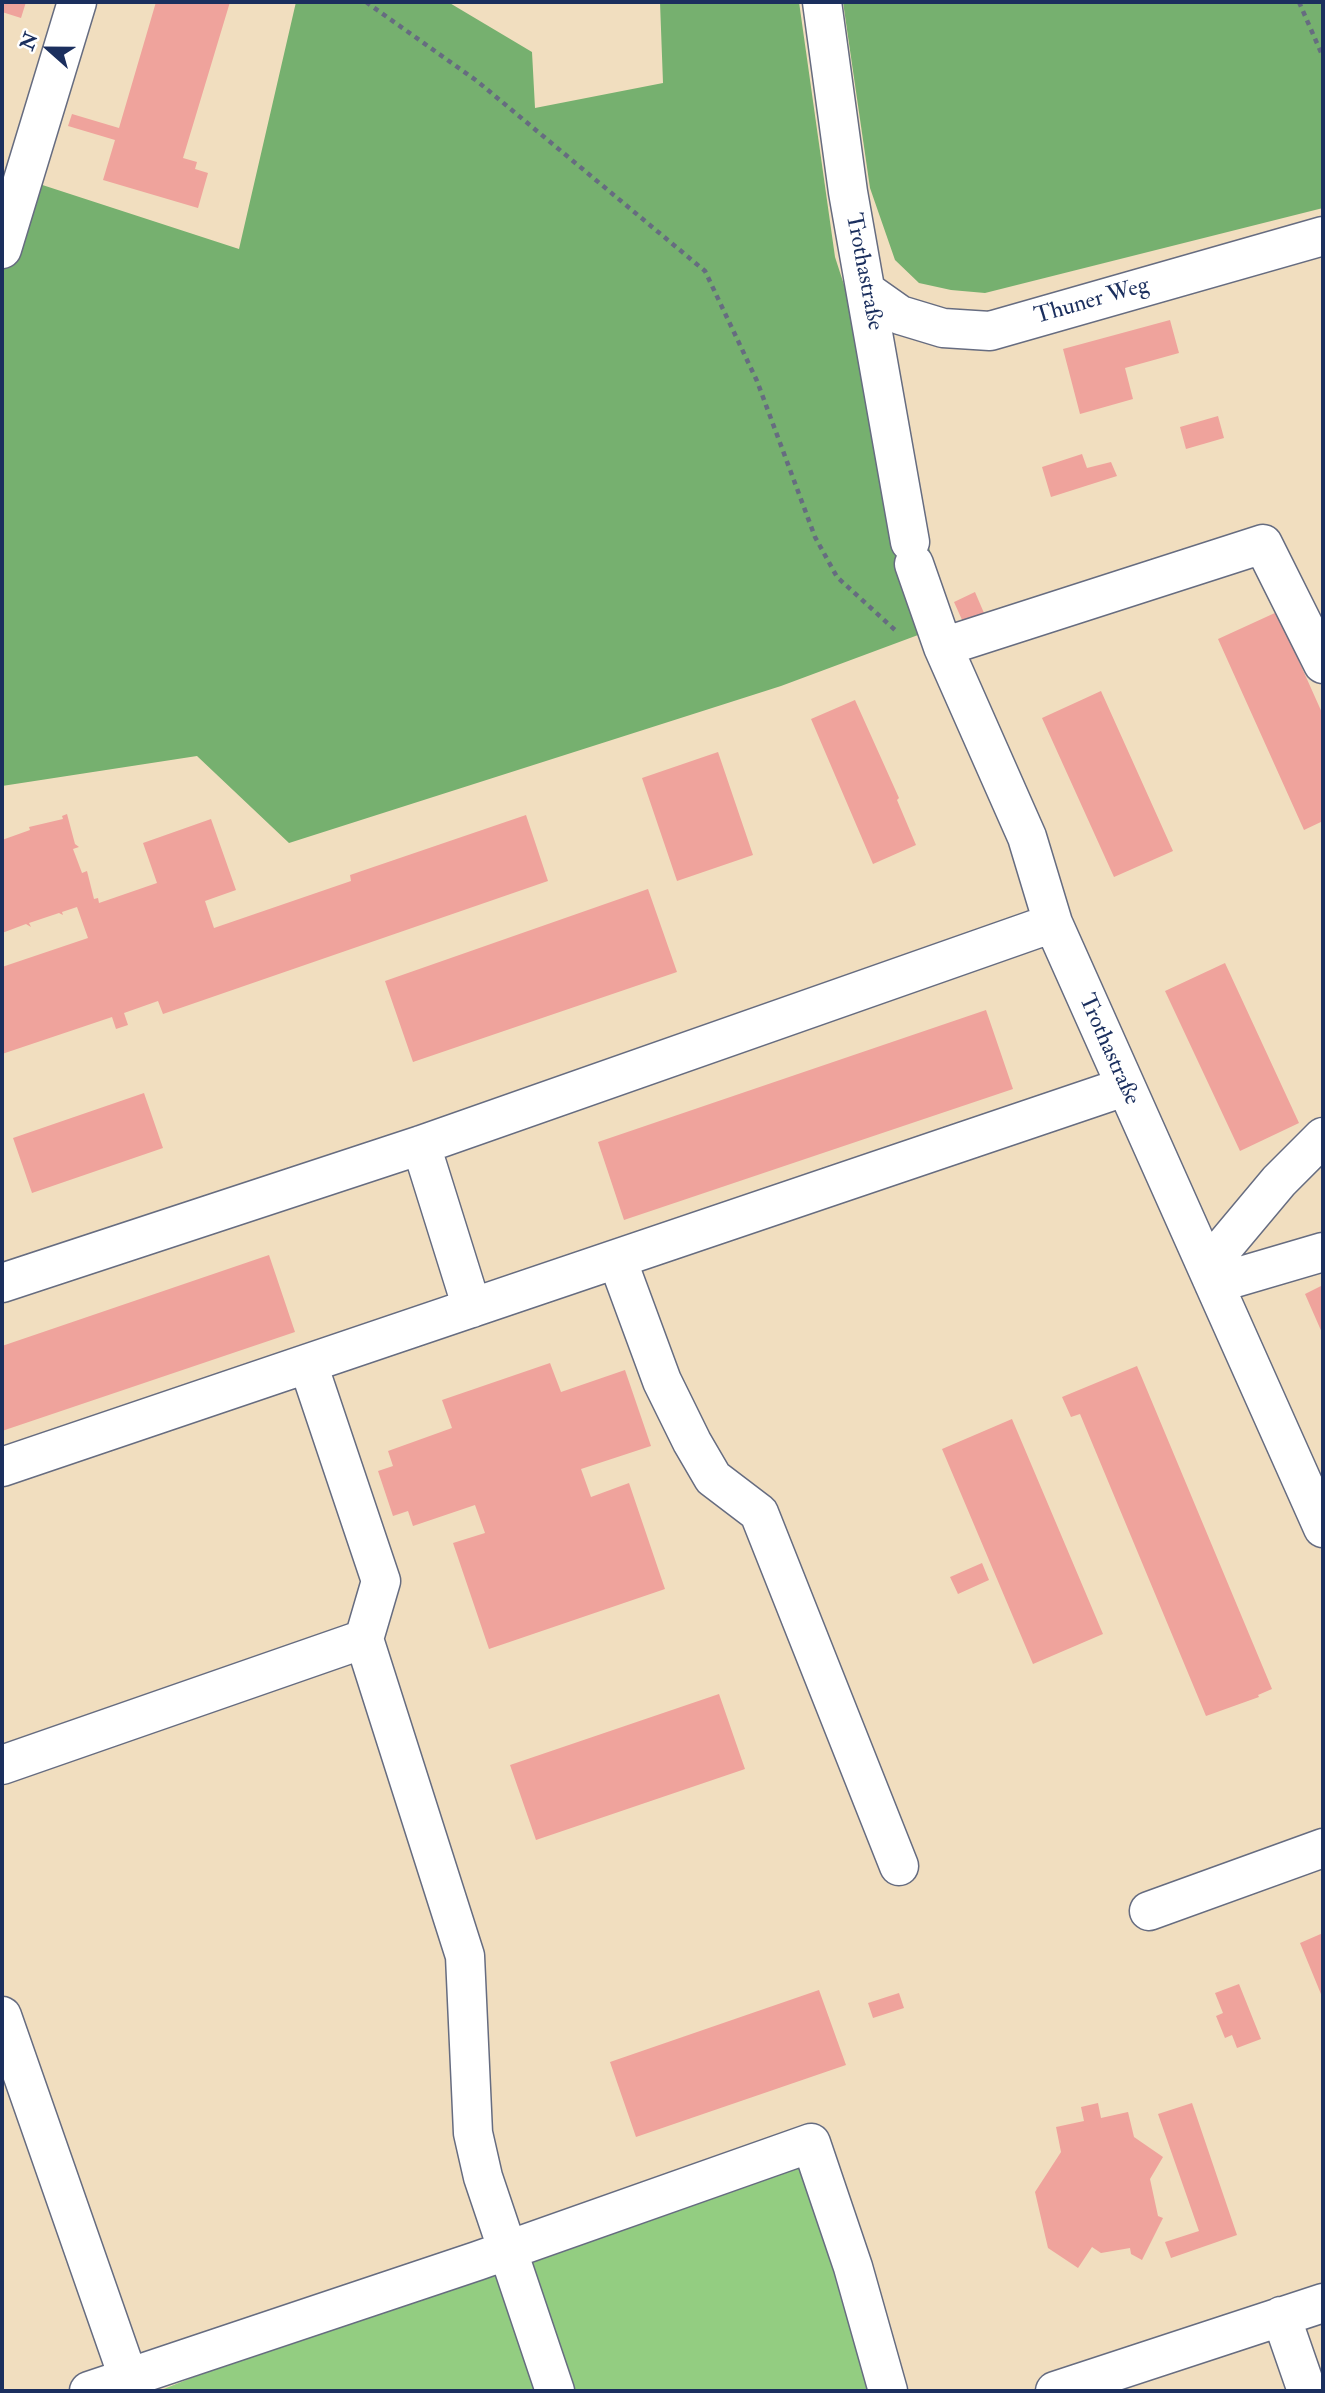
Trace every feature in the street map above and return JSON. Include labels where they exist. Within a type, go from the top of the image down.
[{"type":"street","points":[[2,249],[77,2]]},
{"type":"street","name":"Trothastraße","points":[[822,2],[848,192],[912,553],[943,647],[1027,836],[1053,923],[1323,1528]]},
{"type":"street","name":"Thuner Weg","points":[[866,291],[900,315],[943,328],[990,331],[1323,236]]},
{"type":"street","points":[[943,647],[1263,544],[1323,663]]},
{"type":"street","points":[[2,1283],[421,1146],[1053,923]]},
{"type":"street","points":[[2,1467],[1124,1087]]},
{"type":"street","points":[[1211,1275],[1279,1181],[1323,1137]]},
{"type":"street","points":[[421,1146],[472,1308]]},
{"type":"street","points":[[1211,1275],[1323,1252]]},
{"type":"street","points":[[617,1259],[662,1381],[692,1442],[713,1478],[759,1513],[899,1866]]},
{"type":"street","points":[[308,1364],[382,1581],[364,1639],[466,1956],[473,2133],[507,2250],[555,2391]]},
{"type":"street","points":[[2,1765],[364,1639]]},
{"type":"street","points":[[1149,1911],[1323,1849]]},
{"type":"street","points":[[2,2016],[131,2385]]},
{"type":"street","points":[[89,2391],[131,2385],[811,2143],[853,2267],[888,2391]]},
{"type":"street","points":[[1055,2391],[1323,2303]]},
{"type":"street","points":[[1281,2316],[1307,2391]]},
{"type":"path","points":[[366,2],[477,81],[705,271],[757,381],[815,537],[837,577],[891,629],[943,647]]},
{"type":"path","points":[[1299,2],[1323,57]]},
{"type":"green space","points":[[296,2],[448,2],[532,52],[535,108],[663,83],[660,2],[799,2],[835,257],[953,622],[781,686],[289,843],[197,756],[2,786],[2,249],[24,179],[239,249]]},
{"type":"green space","points":[[843,2],[1323,2],[1323,208],[985,293],[951,290],[919,283],[895,260],[870,188]]},
{"type":"green space","points":[[811,2143],[895,2391],[159,2391],[507,2250]]},
{"type":"building","points":[[2,2],[26,2],[21,18],[2,12]]},
{"type":"building","points":[[156,2],[230,2],[183,158],[197,162],[195,169],[208,173],[198,208],[103,180],[115,140],[68,126],[72,114],[119,128]]},
{"type":"building","points":[[1170,320],[1179,353],[1125,368],[1133,399],[1080,414],[1063,349]]},
{"type":"building","points":[[1218,416],[1224,438],[1186,449],[1180,427]]},
{"type":"building","points":[[1082,454],[1087,468],[1111,462],[1117,476],[1051,497],[1042,467]]},
{"type":"building","points":[[975,592],[984,613],[963,622],[954,602]]},
{"type":"building","points":[[1277,612],[1323,715],[1323,821],[1304,830],[1218,639]]},
{"type":"building","points":[[1101,691],[1173,851],[1114,877],[1042,718]]},
{"type":"building","points":[[855,700],[899,798],[897,800],[916,845],[873,864],[811,719]]},
{"type":"building","points":[[718,752],[753,855],[677,881],[642,778]]},
{"type":"building","points":[[67,814],[75,844],[79,847],[73,849],[82,873],[87,871],[94,899],[98,898],[99,903],[157,883],[143,843],[211,819],[236,890],[205,901],[214,928],[351,881],[350,875],[526,815],[548,881],[163,1014],[158,1001],[124,1013],[128,1025],[116,1029],[112,1017],[2,1054],[2,967],[88,938],[77,907],[62,912],[63,915],[59,913],[29,923],[31,927],[26,924],[2,933],[2,840],[30,830],[29,827],[63,819],[62,816]]},
{"type":"building","points":[[648,889],[677,972],[413,1062],[385,981]]},
{"type":"building","points":[[1225,963],[1299,1123],[1240,1151],[1165,991]]},
{"type":"building","points":[[986,1010],[1013,1089],[624,1220],[598,1142]]},
{"type":"building","points":[[144,1093],[163,1148],[32,1193],[13,1138]]},
{"type":"building","points":[[269,1255],[295,1332],[2,1431],[2,1346]]},
{"type":"building","points":[[1323,1285],[1323,1335],[1305,1294]]},
{"type":"building","points":[[550,1363],[561,1392],[625,1370],[651,1446],[581,1469],[591,1497],[629,1483],[665,1589],[489,1649],[453,1543],[485,1533],[475,1505],[413,1526],[408,1511],[393,1516],[378,1471],[393,1466],[388,1451],[452,1428],[442,1400]]},
{"type":"building","points":[[1137,1366],[1272,1689],[1258,1695],[1259,1697],[1206,1716],[1080,1414],[1071,1417],[1062,1397]]},
{"type":"building","points":[[1012,1419],[1103,1634],[1033,1664],[942,1449]]},
{"type":"building","points":[[982,1563],[989,1580],[958,1594],[950,1577]]},
{"type":"building","points":[[719,1694],[745,1769],[536,1840],[510,1765]]},
{"type":"building","points":[[1323,1933],[1323,1999],[1300,1943]]},
{"type":"building","points":[[1239,1984],[1261,2039],[1237,2048],[1232,2035],[1225,2038],[1216,2016],[1223,2013],[1215,1993]]},
{"type":"building","points":[[819,1990],[846,2065],[636,2137],[610,2062]]},
{"type":"building","points":[[899,1993],[904,2008],[873,2018],[868,2003]]},
{"type":"building","points":[[1098,2103],[1101,2118],[1128,2112],[1134,2137],[1163,2157],[1150,2179],[1158,2216],[1163,2218],[1142,2260],[1131,2254],[1130,2248],[1101,2253],[1092,2247],[1078,2268],[1048,2248],[1035,2192],[1061,2152],[1056,2127],[1084,2121],[1081,2107]]},
{"type":"building","points":[[1192,2103],[1237,2235],[1171,2258],[1165,2242],[1199,2231],[1158,2114]]}]
